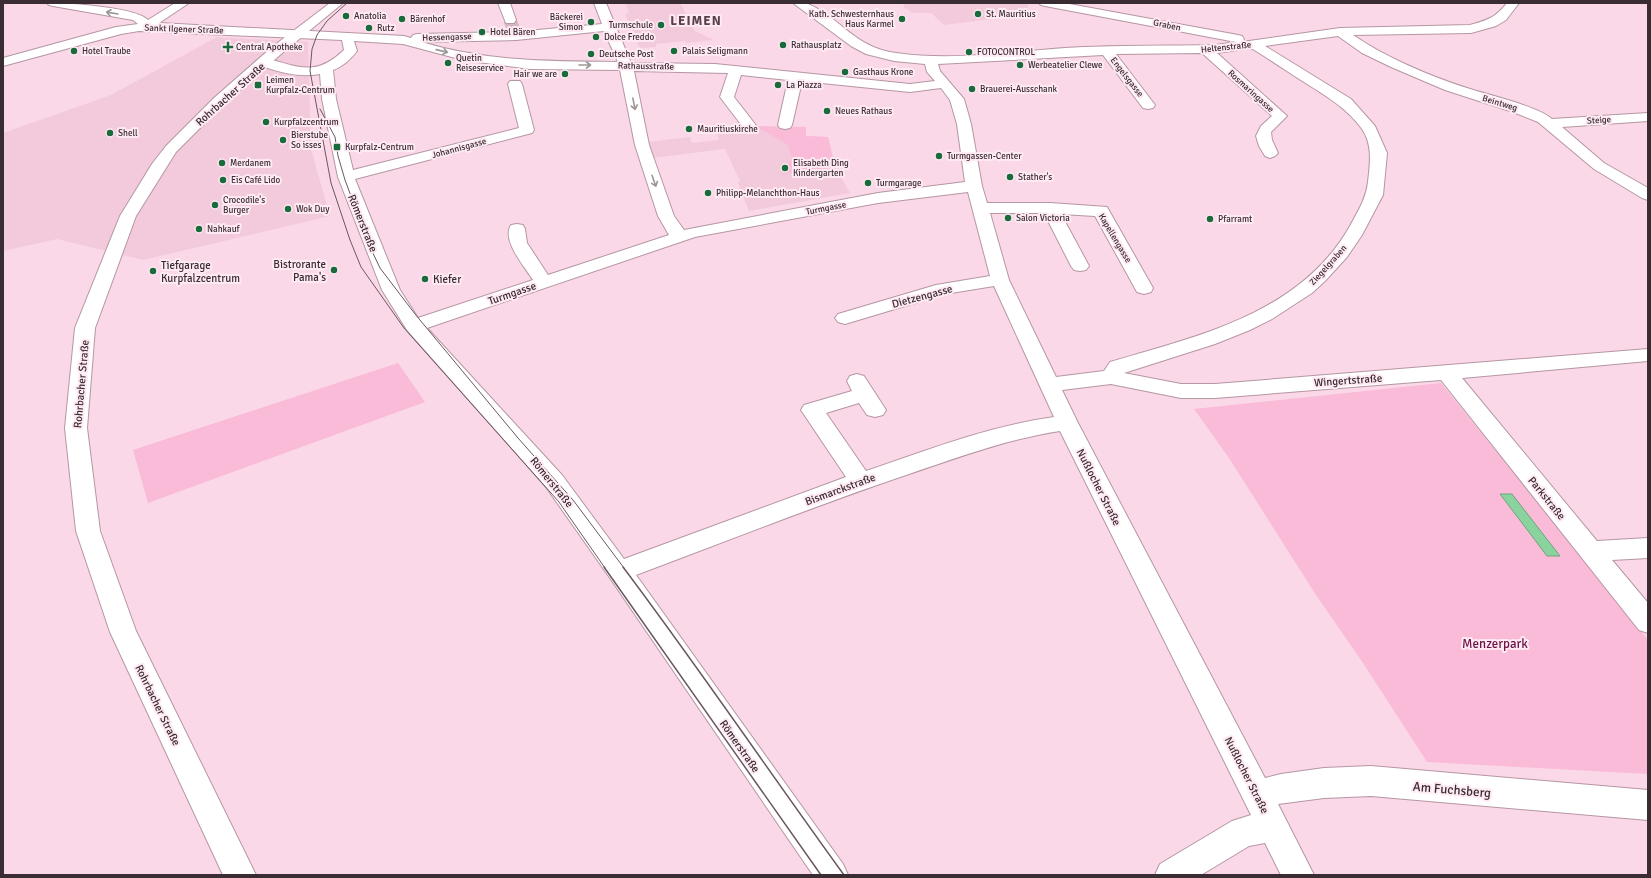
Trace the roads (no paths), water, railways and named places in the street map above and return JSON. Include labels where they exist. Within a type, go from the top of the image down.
[{"type":"street","points":[[53,3],[136,17],[143,21],[145,27],[183,3]]},
{"type":"street","name":"Rohrbacher Straße","points":[[240,875],[123,632],[88,531],[76,428],[85,328],[128,216],[160,164],[171,150],[219,101],[264,62],[337,3]]},
{"type":"street","points":[[504,3],[510,20]]},
{"type":"street","points":[[600,3],[626,66],[642,144],[666,216],[679,236]]},
{"type":"street","name":"Heltenstraße","points":[[799,3],[824,18],[855,43],[871,51],[894,57],[930,61],[1106,50],[1206,50],[1340,32],[1463,29],[1479,27],[1492,23],[1502,17],[1513,3]]},
{"type":"street","name":"Graben","points":[[1045,3],[1173,26],[1232,39],[1269,36],[1288,39]]},
{"type":"street","name":"Sankt Ilgener Straße","points":[[3,62],[120,30],[145,27],[298,34]]},
{"type":"street","name":"Hessengasse","points":[[404,40],[431,37],[516,34],[609,27]]},
{"type":"street","name":"Beintweg","points":[[1340,32],[1366,50],[1396,64],[1450,86],[1528,112],[1550,124],[1599,166],[1648,195]]},
{"type":"street","name":"Rathausstraße","points":[[298,34],[404,40],[463,56],[530,65],[626,66],[736,70],[910,88],[944,84]]},
{"type":"street","points":[[264,62],[288,71],[326,69],[345,57],[350,51],[350,46],[346,36]]},
{"type":"street","name":"Ziegelgraben","points":[[1111,377],[1117,367],[1208,340],[1244,326],[1265,315],[1306,289],[1341,253],[1376,195],[1379,153],[1370,129],[1346,102],[1253,44]]},
{"type":"street","name":"Engelsgasse","points":[[1106,50],[1148,104]]},
{"type":"street","name":"Rosmaringasse","points":[[1206,50],[1280,116],[1264,130],[1262,136],[1270,153]]},
{"type":"street","points":[[930,61],[934,72],[944,84]]},
{"type":"street","name":"Römerstraße","points":[[326,69],[329,99],[345,174],[391,290],[414,326],[554,481],[619,571],[832,875]]},
{"type":"street","points":[[736,70],[727,98],[751,128]]},
{"type":"street","points":[[785,125],[796,76]]},
{"type":"street","name":"Johannisgasse","points":[[345,174],[527,130],[515,84]]},
{"type":"street","name":"Nußlocher Straße","points":[[944,84],[957,99],[964,124],[974,186],[1000,280],[1067,423],[1298,875]]},
{"type":"street","name":"Steige","points":[[1550,124],[1648,117]]},
{"type":"street","name":"Turmgasse","points":[[414,326],[543,282],[614,260],[679,236],[878,198],[974,186]]},
{"type":"street","name":"Kapellengasse","points":[[981,208],[1050,208],[1101,211],[1144,288]]},
{"type":"street","points":[[1050,208],[1064,239],[1080,266]]},
{"type":"street","points":[[517,229],[518,243],[543,282]]},
{"type":"street","name":"Dietzengasse","points":[[846,318],[942,289],[1000,280]]},
{"type":"street","name":"Wingertstraße","points":[[1048,385],[1111,377],[1164,388],[1195,392],[1446,373],[1648,355]]},
{"type":"street","name":"Parkstraße","points":[[1446,373],[1648,622]]},
{"type":"street","points":[[861,481],[812,410],[865,395]]},
{"type":"street","name":"Bismarckstraße","points":[[619,571],[861,481],[990,438],[1032,428],[1067,423]]},
{"type":"street","points":[[1589,550],[1648,548]]},
{"type":"street","name":"Am Fuchsberg","points":[[1256,795],[1281,789],[1324,783],[1371,782],[1648,805]]},
{"type":"street","points":[[1171,875],[1243,832],[1273,825]]},
{"type":"tunnel","points":[[510,20],[515,33]]},
{"type":"tram line","points":[[347,3],[327,21],[317,35],[312,49],[310,71],[331,183],[350,240],[361,267],[404,328],[559,502],[605,568]]},
{"type":"tram line","points":[[320,109],[335,137],[338,156],[345,180],[370,247],[380,268],[415,314],[518,438],[573,500],[624,568]]},
{"type":"tram line","points":[[604,567],[821,875]]},
{"type":"tram line","points":[[623,567],[844,875]]},
{"type":"place","name":"St. Mauritius","points":[[978,14]]},
{"type":"place","name":"Anatolia","points":[[346,16]]},
{"type":"place","name":"Bärenhof","points":[[402,19]]},
{"type":"place","name":"Kath. Schwesternhaus Haus Karmel","points":[[902,19]]},
{"type":"place","name":"Bäckerei Simon","points":[[591,22]]},
{"type":"place","name":"Turmschule","points":[[661,25]]},
{"type":"place","name":"Rutz","points":[[369,28]]},
{"type":"place","name":"Hotel Bären","points":[[482,32]]},
{"type":"place","name":"Dolce Freddo","points":[[596,37]]},
{"type":"place","name":"Rathausplatz","points":[[783,45]]},
{"type":"place","name":"Central Apotheke","points":[[228,47]]},
{"type":"place","name":"Hotel Traube","points":[[74,51]]},
{"type":"place","name":"Palais Seligmann","points":[[674,51]]},
{"type":"place","name":"FOTOCONTROL","points":[[969,52]]},
{"type":"place","name":"Deutsche Post","points":[[591,54]]},
{"type":"place","name":"Quetin Reiseservice","points":[[448,63]]},
{"type":"place","name":"Werbeatelier Clewe","points":[[1020,65]]},
{"type":"place","name":"Gasthaus Krone","points":[[845,72]]},
{"type":"place","name":"Hair we are","points":[[565,74]]},
{"type":"place","name":"Leimen Kurpfalz-Centrum","points":[[258,85]]},
{"type":"place","name":"La Piazza","points":[[778,85]]},
{"type":"place","name":"Brauerei-Ausschank","points":[[972,89]]},
{"type":"place","name":"Neues Rathaus","points":[[827,111]]},
{"type":"place","name":"Kurpfalzcentrum","points":[[266,122]]},
{"type":"place","name":"Mauritiuskirche","points":[[689,129]]},
{"type":"place","name":"Shell","points":[[110,133]]},
{"type":"place","name":"Bierstube So isses","points":[[283,140]]},
{"type":"place","name":"Kurpfalz-Centrum","points":[[337,147]]},
{"type":"place","name":"Turmgassen-Center","points":[[939,156]]},
{"type":"place","name":"Merdanem","points":[[222,163]]},
{"type":"place","name":"Elisabeth Ding Kindergarten","points":[[785,168]]},
{"type":"place","name":"Stather's","points":[[1010,177]]},
{"type":"place","name":"Eis Café Lido","points":[[223,180]]},
{"type":"place","name":"Turmgarage","points":[[868,183]]},
{"type":"place","name":"Philipp-Melanchthon-Haus","points":[[708,193]]},
{"type":"place","name":"Crocodile's Burger","points":[[215,205]]},
{"type":"place","name":"Wok Duy","points":[[288,209]]},
{"type":"place","name":"Salon Victoria","points":[[1008,218]]},
{"type":"place","name":"Pfarramt","points":[[1210,219]]},
{"type":"place","name":"Nahkauf","points":[[199,229]]},
{"type":"place","name":"Bistrorante Pama's","points":[[334,270]]},
{"type":"place","name":"Tiefgarage Kurpfalzcentrum","points":[[153,271]]},
{"type":"place","name":"Kiefer","points":[[425,279]]},
{"type":"district","name":"LEIMEN","points":[[696,20]]},
{"type":"park label","name":"Menzerpark","points":[[1495,643]]}]
